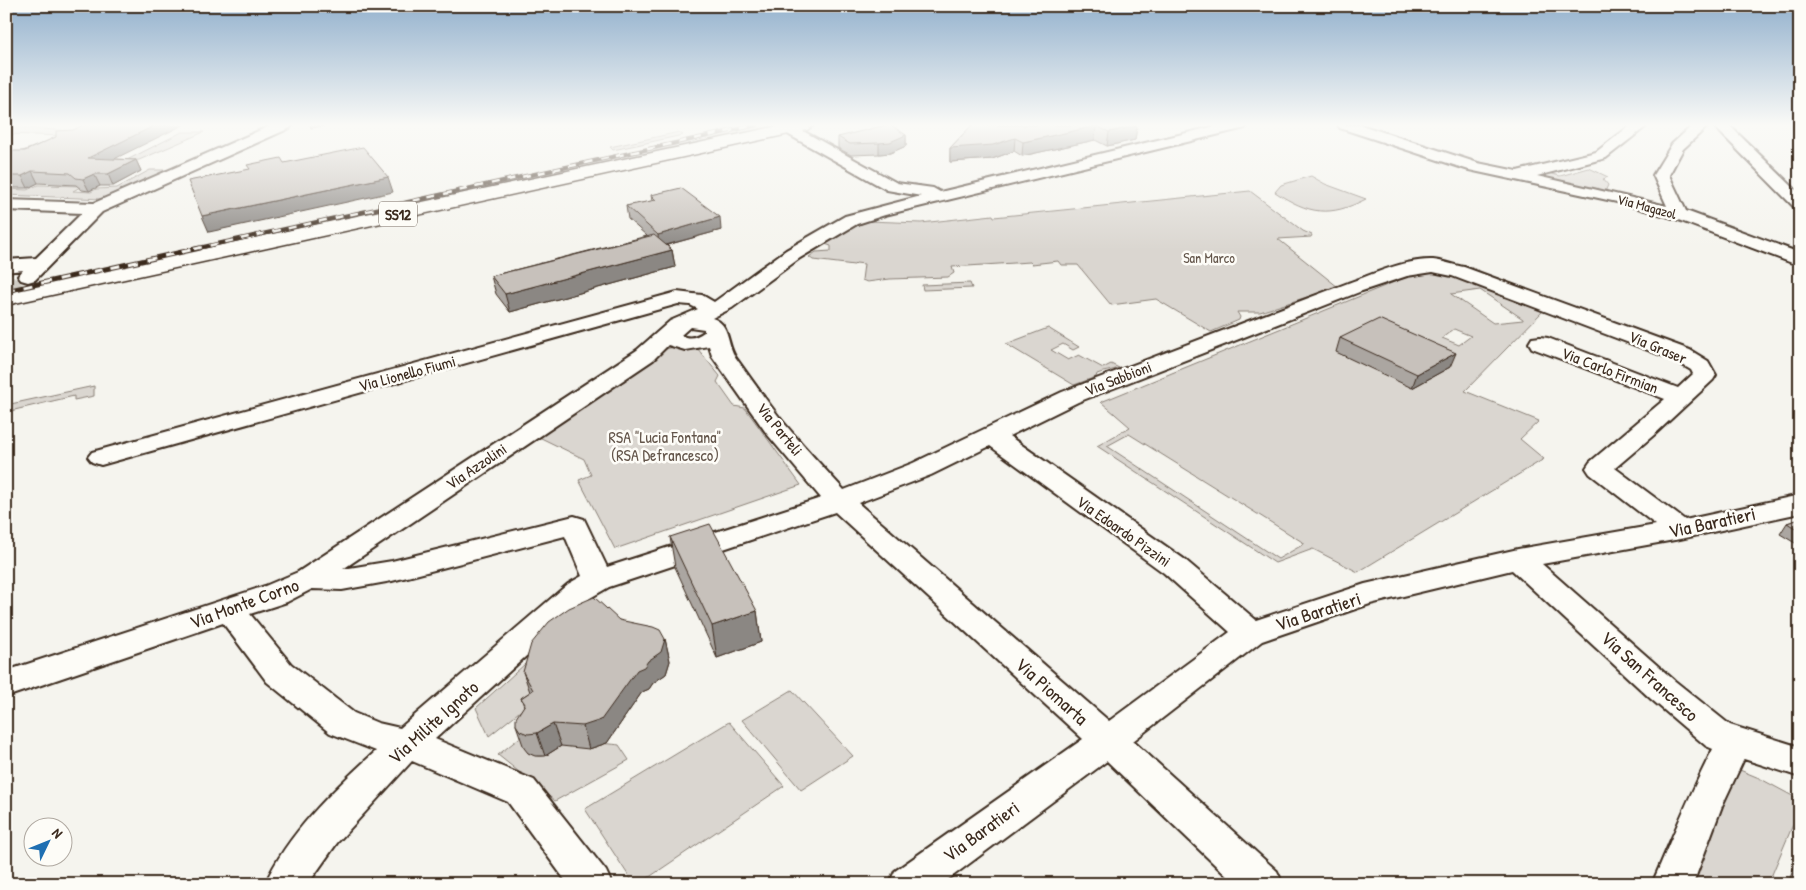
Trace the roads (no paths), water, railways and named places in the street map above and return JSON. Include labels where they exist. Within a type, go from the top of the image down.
[{"type":"main road","name":"SS12","points":[[6,298],[615,167]]},
{"type":"street","points":[[6,266],[35,270],[96,208],[192,167]]},
{"type":"street","points":[[861,167],[893,187],[945,196]]},
{"type":"street","points":[[851,220],[908,204],[1069,167]]},
{"type":"street","name":"Via Magazol","points":[[1473,167],[1618,198],[1679,214],[1800,260]]},
{"type":"street","points":[[1514,177],[1555,167]]},
{"type":"street","points":[[1666,167],[1661,176],[1663,183],[1676,204],[1679,214]]},
{"type":"street","points":[[1762,167],[1800,203]]},
{"type":"street","points":[[893,187],[898,197],[908,204]]},
{"type":"street","points":[[702,330],[793,254],[851,220],[864,209],[887,199],[893,187]]},
{"type":"street","points":[[6,204],[96,208]]},
{"type":"street","name":"Via Graser","points":[[1402,271],[1433,266],[1457,271],[1682,355],[1700,366],[1705,375],[1598,468],[1680,530]]},
{"type":"street","name":"Via Sabbioni","points":[[839,501],[922,469],[1070,397],[1355,287],[1402,271]]},
{"type":"street","name":"Via Lionello Fiumi","points":[[101,457],[677,298],[695,299],[707,306],[702,330]]},
{"type":"street","name":"Via Azzolini","points":[[308,580],[533,427],[644,355],[702,330]]},
{"type":"street","name":"Via Parteli","points":[[702,330],[776,429],[839,501]]},
{"type":"street","name":"Via Carlo Firmian","points":[[1540,343],[1681,397]]},
{"type":"street","name":"Via Edoardo Pizzini","points":[[991,435],[1174,566],[1251,633]]},
{"type":"street","name":"Via Milite Ignoto","points":[[285,884],[322,832],[406,744],[579,591],[599,580],[839,501]]},
{"type":"street","name":"Via Piomarta","points":[[839,501],[1108,741],[1263,884]]},
{"type":"street","name":"Via Baratieri","points":[[909,884],[1108,741],[1251,633],[1365,595],[1518,559],[1680,530],[1800,504]]},
{"type":"street","name":"Via Monte Corno","points":[[6,684],[230,610],[276,594],[308,580],[342,580],[392,571],[574,525],[599,580]]},
{"type":"street","name":"Via San Francesco","points":[[1518,559],[1718,736],[1734,743],[1800,762]]},
{"type":"street","points":[[230,610],[279,673],[342,723],[372,736],[406,744],[521,790],[592,884]]},
{"type":"street","points":[[1672,884],[1680,869],[1703,806],[1734,743]]},
{"type":"tunnel","points":[[6,298],[28,276]]},
{"type":"railway","points":[[194,249],[568,167]]},
{"type":"railway","points":[[6,291],[200,248]]},
{"type":"park label","name":"San Marco","points":[[1209,257]]},
{"type":"park label","name":"RSA \"Lucia Fontana\" (RSA Defrancesco)","points":[[665,446]]}]
